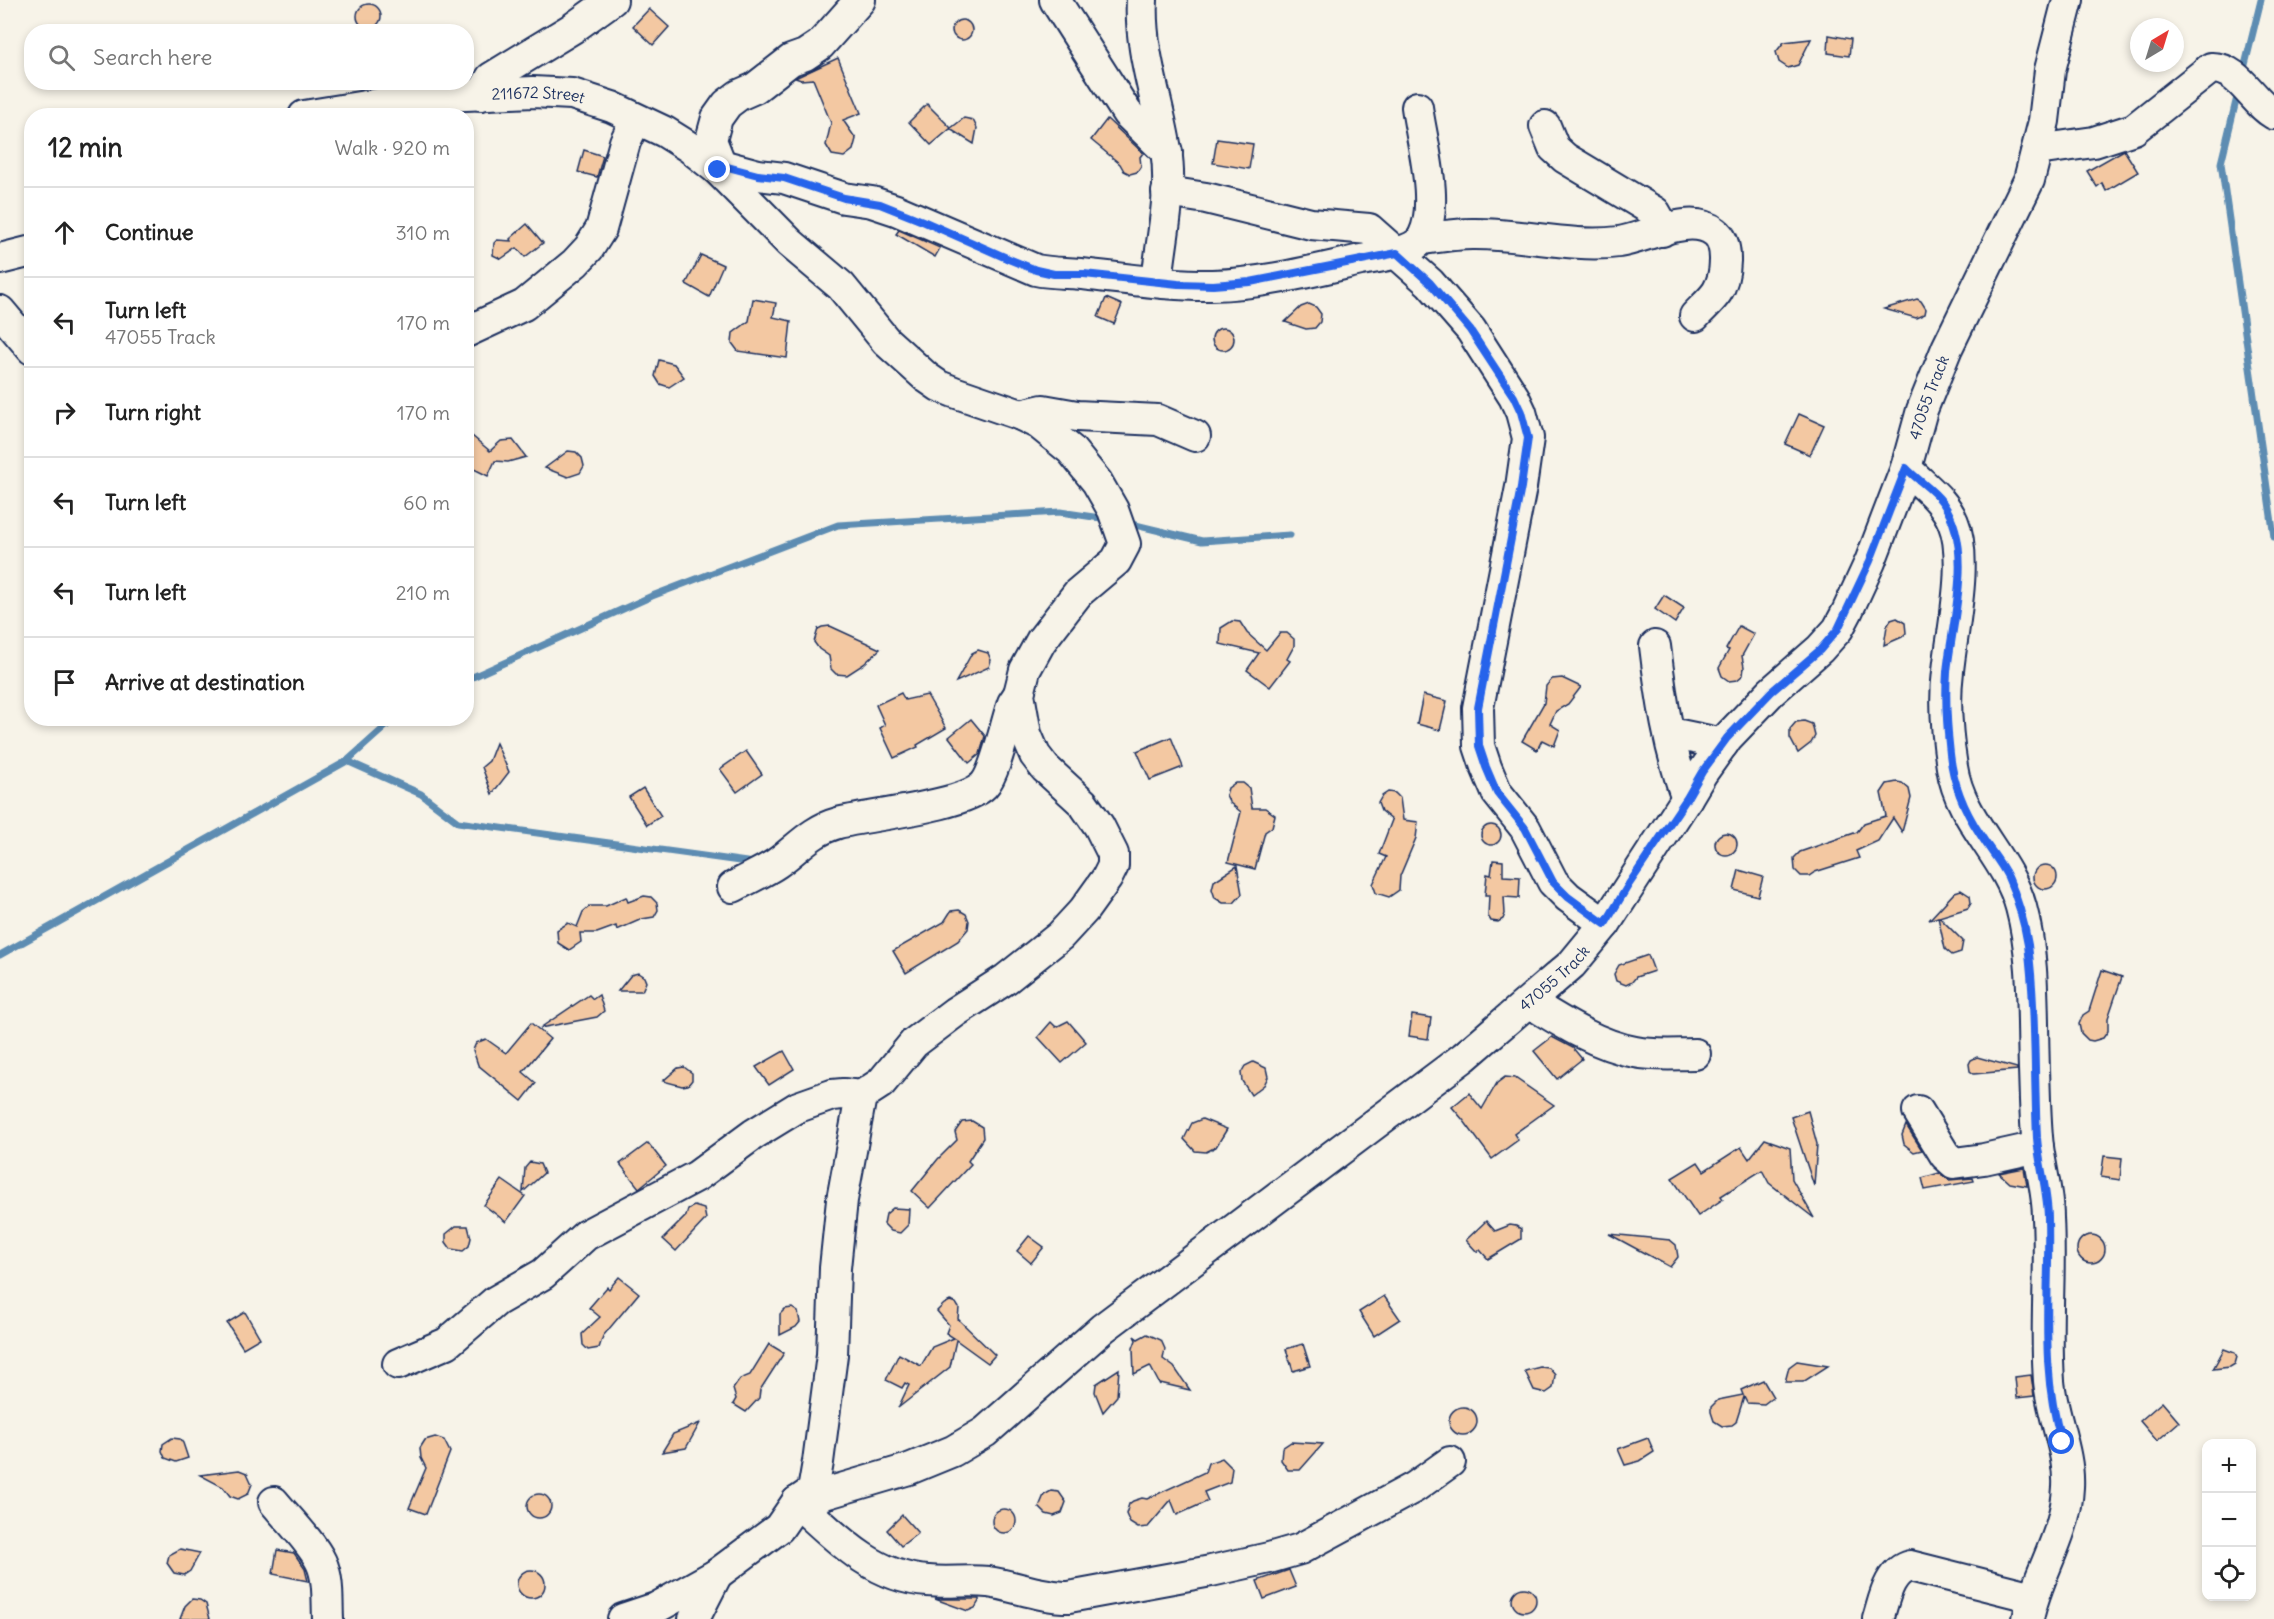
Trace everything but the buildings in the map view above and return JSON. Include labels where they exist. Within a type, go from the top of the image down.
[{"type":"street","points":[[481,94],[491,78],[612,0]]},
{"type":"street","points":[[860,0],[820,45],[805,55],[791,60],[755,88],[739,95],[727,104],[717,118],[711,140],[719,168],[784,178],[844,198],[880,204],[1036,270],[1054,274],[1084,274],[1157,282],[1213,285],[1250,282],[1471,234],[1567,243],[1608,243],[1635,239],[1679,225],[1705,225],[1717,233],[1723,243],[1723,273],[1717,291],[1695,316]]},
{"type":"street","points":[[1055,0],[1127,113],[1167,152]]},
{"type":"street","points":[[1142,0],[1148,60],[1167,152],[1167,192],[1157,282]]},
{"type":"street","name":"47055 Track","points":[[797,1502],[909,1469],[953,1451],[985,1432],[1112,1321],[1359,1134],[1409,1100],[1464,1057],[1572,964],[1605,924],[1702,772],[1723,744],[1765,698],[1820,650],[1838,629],[1870,561],[1906,468],[1922,410],[1947,348],[2029,180],[2044,121],[2050,70],[2068,0]]},
{"type":"street","points":[[2037,150],[2094,142],[2134,129],[2156,114],[2211,68],[2223,69],[2234,77],[2274,114]]},
{"type":"street","name":"211672 Street","points":[[353,108],[421,97],[533,92],[572,94],[612,106],[665,132],[719,168],[790,243],[841,286],[886,341],[926,377],[954,392],[1021,415]]},
{"type":"street","points":[[1409,246],[1430,212],[1431,191],[1417,107]]},
{"type":"street","points":[[474,328],[524,305],[590,248],[602,229],[625,142],[636,119]]},
{"type":"street","points":[[1545,126],[1554,148],[1565,158],[1655,212],[1662,231]]},
{"type":"street","points":[[1167,192],[1206,198],[1311,224],[1369,229],[1409,246],[1430,283],[1470,330],[1514,397],[1528,438],[1521,487],[1478,708],[1479,746],[1497,793],[1525,828],[1553,882],[1568,897],[1605,924]]},
{"type":"street","points":[[0,259],[24,253]]},
{"type":"street","points":[[0,311],[24,340]]},
{"type":"street","points":[[1021,415],[1043,410],[1077,416],[1158,420],[1195,436]]},
{"type":"street","points":[[733,887],[778,863],[814,833],[836,823],[958,798],[976,791],[990,777],[1010,710],[1019,694],[1025,670],[1041,642],[1078,593],[1116,561],[1125,543],[1113,510],[1088,468],[1050,432],[1021,415]]},
{"type":"street","points":[[1878,1619],[1890,1581],[1903,1567],[1910,1566],[2030,1608],[2061,1530],[2068,1486],[2068,1467],[2049,1383],[2048,1215],[2038,1147],[2028,945],[2020,905],[2003,869],[1978,832],[1960,796],[1950,755],[1947,672],[1958,598],[1958,538],[1954,523],[1942,502],[1906,468]]},
{"type":"street","points":[[1654,646],[1661,696],[1680,778],[1687,798]]},
{"type":"street","points":[[398,1364],[447,1342],[496,1301],[543,1274],[586,1235],[697,1176],[754,1134],[798,1107],[832,1095],[861,1096],[880,1083],[914,1043],[955,1012],[1006,980],[1060,936],[1084,910],[1107,878],[1113,866],[1113,854],[1099,826],[1083,803],[1035,755],[1026,734],[1019,694]]},
{"type":"street","points":[[1670,733],[1723,744]]},
{"type":"street","points":[[1529,1002],[1567,1026],[1633,1052],[1658,1055],[1695,1054]]},
{"type":"street","points":[[623,1619],[656,1608],[717,1574],[779,1528],[797,1502],[813,1491],[832,1355],[835,1268],[842,1200],[861,1096]]},
{"type":"street","points":[[1918,1111],[1945,1155],[1954,1163],[2038,1147]]},
{"type":"street","points":[[797,1502],[837,1538],[871,1563],[891,1574],[927,1581],[987,1582],[1051,1597],[1069,1597],[1222,1568],[1269,1558],[1300,1548],[1415,1487],[1450,1462]]},
{"type":"street","points":[[274,1502],[312,1547],[321,1562],[325,1574],[328,1619]]},
{"type":"street","points":[[693,1619],[717,1574]]},
{"type":"waterway","points":[[2243,73],[2261,0]]},
{"type":"waterway","points":[[2238,93],[2221,163],[2274,537]]},
{"type":"waterway","points":[[474,676],[652,596],[838,525],[1060,512],[1107,519]]},
{"type":"waterway","points":[[1127,523],[1202,541],[1290,535]]},
{"type":"waterway","points":[[0,955],[347,761],[386,726]]},
{"type":"waterway","points":[[347,761],[421,794],[458,822],[754,863]]},
{"type":"route","points":[[718,170],[720,165],[758,175],[784,178],[844,198],[880,204],[1011,260],[1054,274],[1084,274],[1178,284],[1213,285],[1250,282],[1397,253],[1430,283],[1470,330],[1514,397],[1521,412],[1528,438],[1521,487],[1478,708],[1479,746],[1497,793],[1525,828],[1553,882],[1568,897],[1605,924],[1629,884],[1680,810],[1702,772],[1727,738],[1771,692],[1820,650],[1838,629],[1870,561],[1906,468],[1936,495],[1954,523],[1959,553],[1958,598],[1947,672],[1947,715],[1953,773],[1960,796],[1978,832],[2008,877],[2020,905],[2028,945],[2037,1142],[2048,1215],[2049,1383],[2062,1442]]}]
